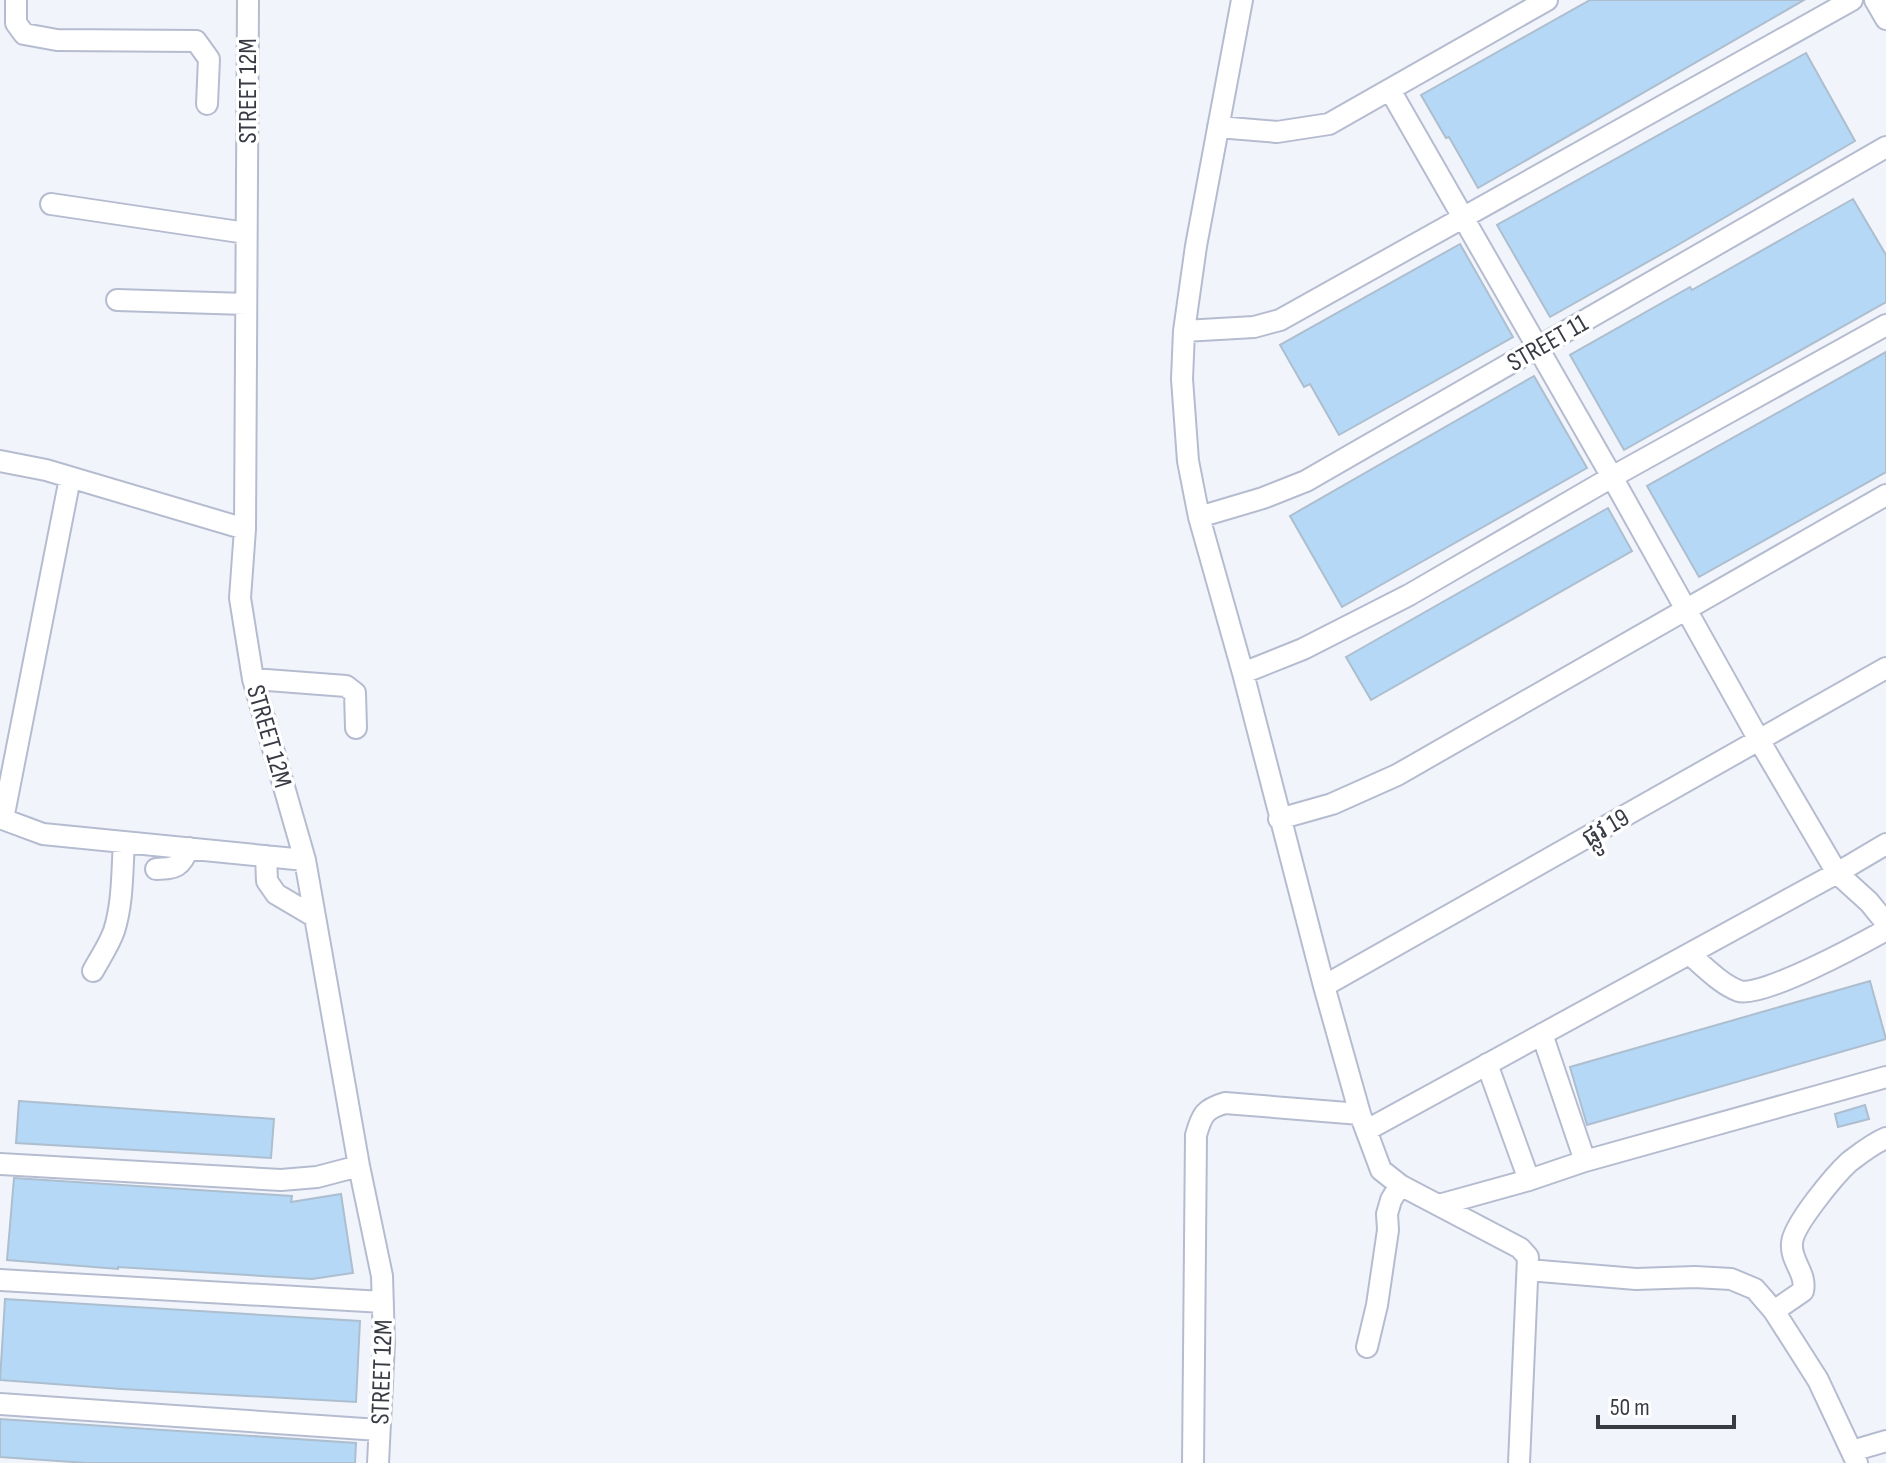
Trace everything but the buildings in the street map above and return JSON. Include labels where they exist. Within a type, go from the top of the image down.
[{"type":"street","points":[[16,0],[16,23],[24,34],[57,40],[196,41],[209,59],[207,104]]},
{"type":"street","name":"STREET 12M","points":[[248,0],[245,529],[240,598],[253,679],[305,860],[359,1166],[382,1276],[384,1343],[378,1463]]},
{"type":"street","points":[[1242,0],[1196,246],[1184,331],[1183,393],[1188,461],[1199,517],[1324,986],[1363,1122],[1381,1170],[1400,1185],[1520,1248],[1528,1257],[1519,1463]]},
{"type":"street","points":[[1218,127],[1277,132],[1329,124],[1547,0]]},
{"type":"street","points":[[1184,331],[1254,327],[1280,320],[1852,0]]},
{"type":"street","points":[[1875,0],[1886,19]]},
{"type":"street","points":[[1390,90],[1837,873],[1869,902],[1886,923]]},
{"type":"street","name":"STREET 11","points":[[1199,517],[1263,498],[1306,481],[1886,147]]},
{"type":"street","points":[[51,204],[246,233]]},
{"type":"street","points":[[117,300],[246,304]]},
{"type":"street","points":[[1243,673],[1303,649],[1409,595],[1612,477],[1886,325]]},
{"type":"street","points":[[0,461],[245,529]]},
{"type":"street","points":[[70,478],[1,819],[43,834],[305,860]]},
{"type":"street","points":[[1279,819],[1332,804],[1397,775],[1886,495]]},
{"type":"street","name":"ផ្លូវ 19","points":[[1324,986],[1886,668]]},
{"type":"street","points":[[253,679],[346,686],[355,693],[356,728]]},
{"type":"street","points":[[93,971],[110,941],[119,912],[124,842]]},
{"type":"street","points":[[1193,1463],[1196,1135],[1205,1113],[1225,1103],[1363,1122],[1487,1064],[1886,844]]},
{"type":"street","points":[[156,869],[179,866],[189,848]]},
{"type":"street","points":[[266,856],[267,881],[276,894],[315,917]]},
{"type":"street","points":[[1689,954],[1728,986],[1742,992],[1757,991],[1831,960],[1886,930]]},
{"type":"street","points":[[1542,1034],[1585,1161]]},
{"type":"street","points":[[1487,1064],[1529,1180]]},
{"type":"street","points":[[1439,1205],[1886,1077]]},
{"type":"street","points":[[1774,1311],[1803,1291],[1805,1283],[1792,1249],[1792,1239],[1800,1223],[1847,1165],[1872,1144],[1886,1138]]},
{"type":"street","points":[[0,1164],[281,1180],[317,1177],[359,1166]]},
{"type":"street","points":[[1367,1347],[1384,1260],[1387,1214],[1400,1185]]},
{"type":"street","points":[[1528,1270],[1636,1279],[1731,1279],[1755,1289],[1774,1311],[1818,1380],[1855,1457],[1886,1441]]},
{"type":"street","points":[[0,1280],[383,1302]]},
{"type":"street","points":[[0,1404],[379,1430]]}]
